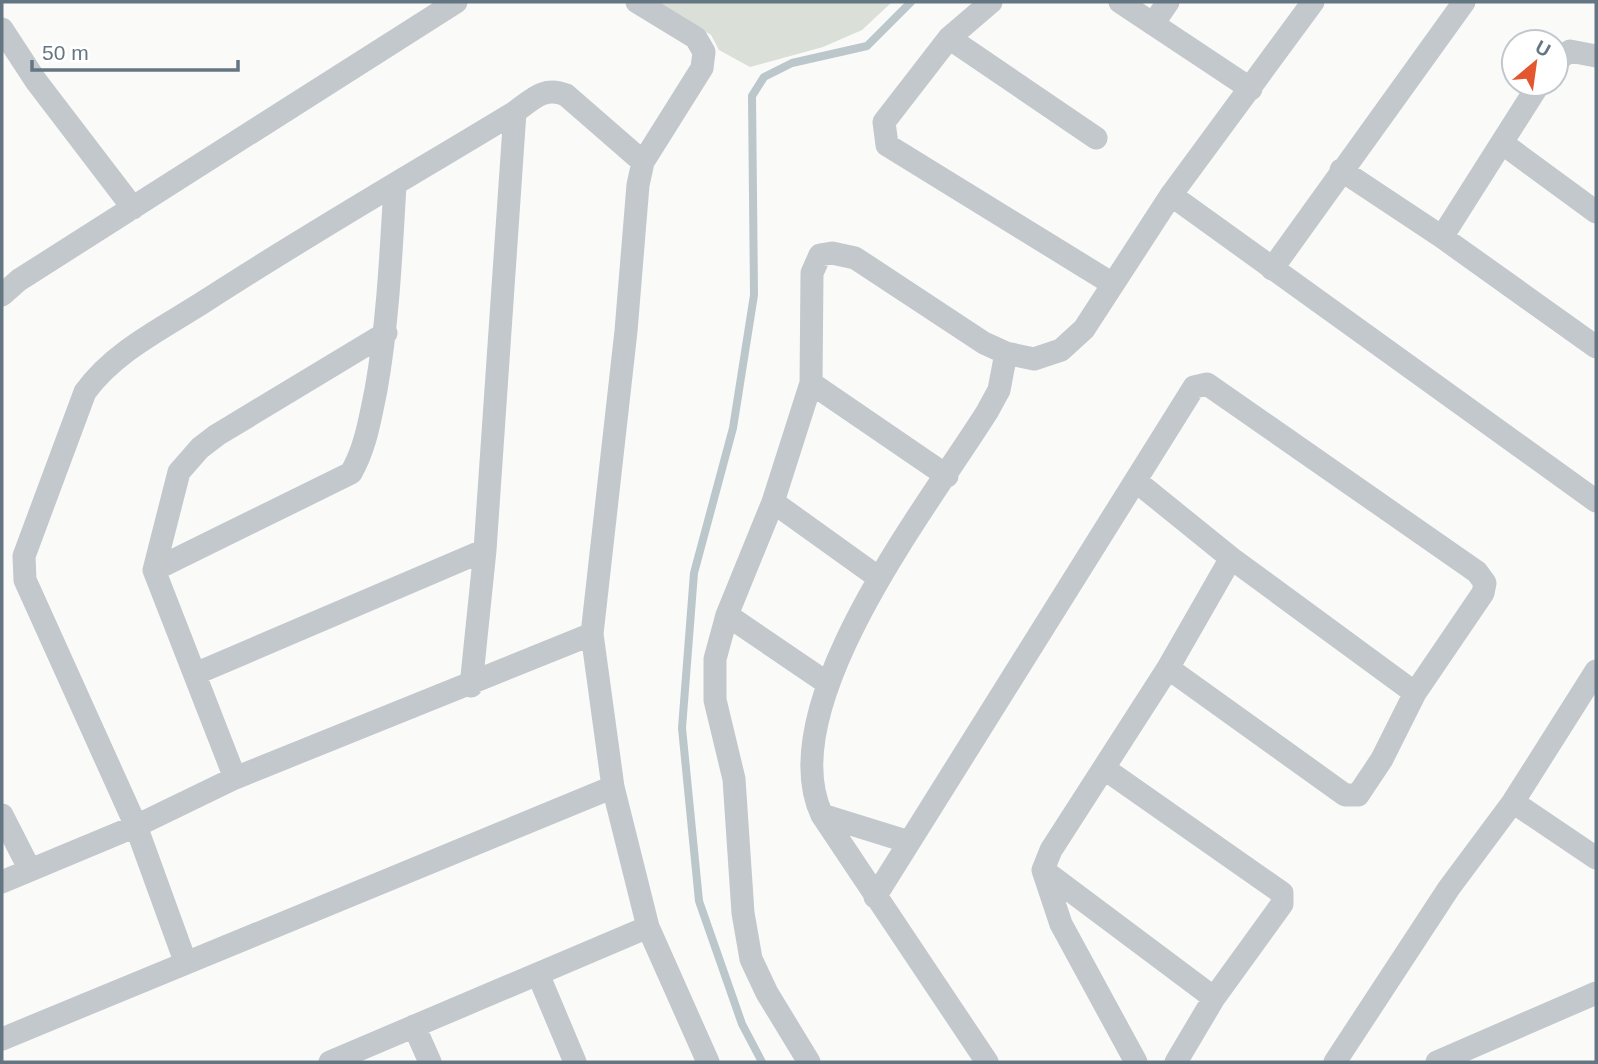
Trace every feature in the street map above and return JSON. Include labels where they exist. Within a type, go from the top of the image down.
[{"type":"street","points":[[2,295],[19,280],[456,2]]},
{"type":"street","points":[[638,2],[696,38],[704,52],[702,68],[643,162],[638,186],[626,331],[592,635],[613,788],[648,927],[708,1062]]},
{"type":"street","points":[[991,2],[949,38],[884,122],[887,145],[1111,283]]},
{"type":"street","points":[[1120,2],[1251,89]]},
{"type":"street","points":[[1153,24],[1168,2]]},
{"type":"street","points":[[809,1062],[751,959],[743,913],[734,779],[715,700],[715,659],[727,615],[773,502],[811,383],[812,273],[820,255],[832,253],[855,258],[984,343],[1006,353],[1034,359],[1061,350],[1084,329],[1111,283],[1171,195],[1313,2]]},
{"type":"street","points":[[1272,269],[1464,2]]},
{"type":"street","points":[[2,29],[36,81],[133,208]]},
{"type":"street","points":[[949,38],[1096,138]]},
{"type":"street","points":[[1570,51],[1596,56]]},
{"type":"street","points":[[185,961],[136,826],[26,580],[24,556],[85,392],[102,368],[123,354],[540,94],[554,90],[574,101],[643,162]]},
{"type":"street","points":[[1442,237],[1530,98]]},
{"type":"street","points":[[471,686],[485,550],[515,112]]},
{"type":"street","points":[[1502,143],[1596,212]]},
{"type":"street","points":[[1341,170],[1442,237],[1596,347]]},
{"type":"street","points":[[154,570],[351,472],[360,458],[369,426],[386,333],[395,185]]},
{"type":"street","points":[[1171,195],[1596,501]]},
{"type":"street","points":[[235,778],[154,570],[179,472],[200,448],[386,333]]},
{"type":"street","points":[[987,1062],[822,815],[813,795],[810,767],[827,683],[843,646],[879,578],[947,476],[999,390],[1006,353]]},
{"type":"street","points":[[811,383],[947,476]]},
{"type":"street","points":[[875,897],[1194,387],[1207,384],[1477,572],[1485,583],[1483,593],[1415,692],[1370,778],[1358,795],[1345,795],[1168,668]]},
{"type":"street","points":[[1137,482],[1231,558],[1415,692]]},
{"type":"street","points":[[773,502],[879,578]]},
{"type":"street","points":[[195,674],[485,550]]},
{"type":"street","points":[[1136,1062],[1061,924],[1043,870],[1051,850],[1168,668],[1231,558]]},
{"type":"street","points":[[727,615],[827,683]]},
{"type":"street","points":[[2,882],[136,826],[235,778],[471,686],[592,635]]},
{"type":"street","points":[[1335,1062],[1449,888],[1513,802],[1596,671]]},
{"type":"street","points":[[1105,769],[1282,893],[1282,904],[1214,998],[1176,1062]]},
{"type":"street","points":[[2,1039],[185,961],[613,788]]},
{"type":"street","points":[[1513,802],[1596,858]]},
{"type":"street","points":[[2,815],[30,870]]},
{"type":"street","points":[[822,815],[909,842]]},
{"type":"street","points":[[1043,870],[1214,998]]},
{"type":"street","points":[[330,1062],[648,927]]},
{"type":"street","points":[[538,974],[575,1062]]},
{"type":"street","points":[[1437,1062],[1596,993]]},
{"type":"street","points":[[414,1026],[430,1062]]},
{"type":"shaded area","points":[[657,2],[892,2],[862,30],[823,47],[750,67],[719,50],[711,35]]},
{"type":"waterway","points":[[762,1062],[742,1024],[699,901],[682,728],[694,573],[733,428],[754,295],[752,96],[764,77],[792,63],[867,46],[911,2]]}]
